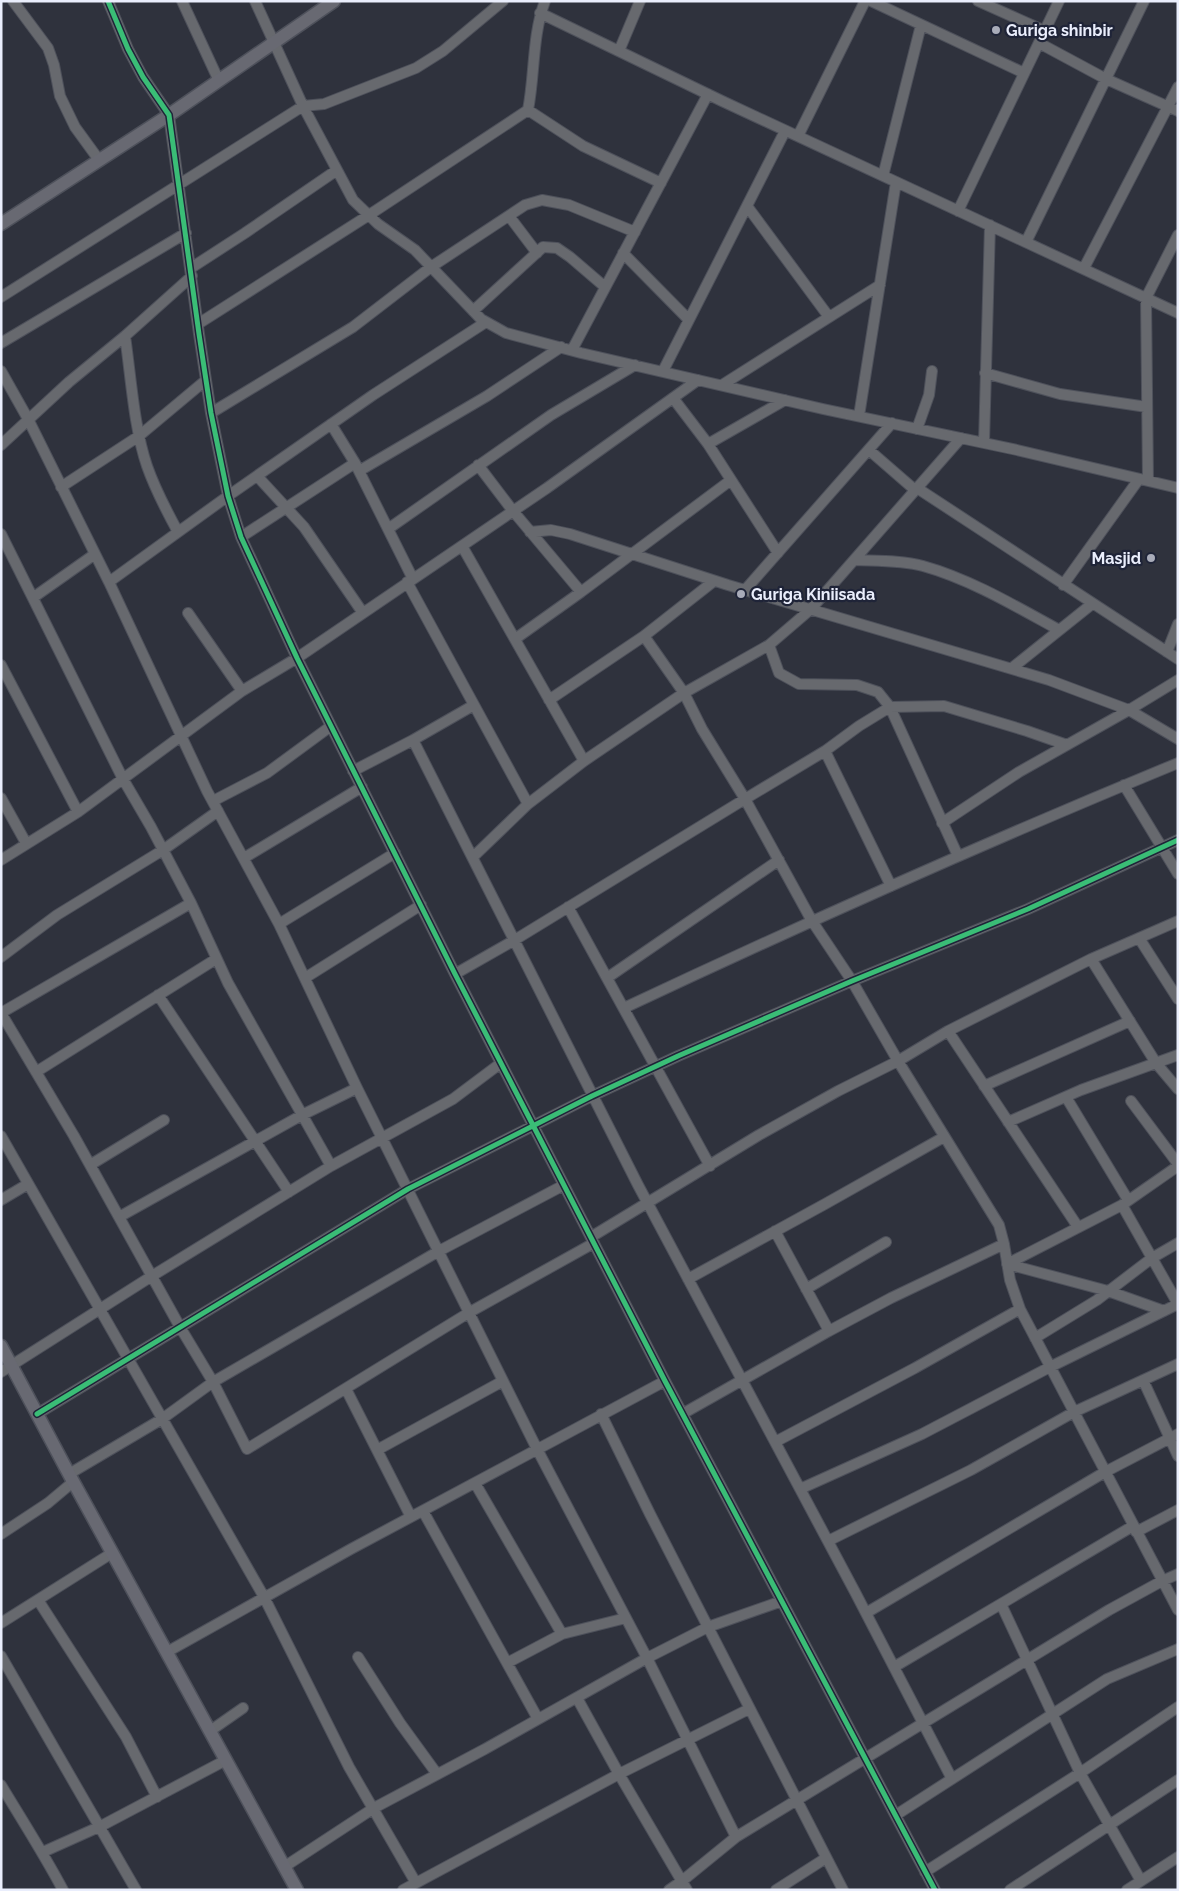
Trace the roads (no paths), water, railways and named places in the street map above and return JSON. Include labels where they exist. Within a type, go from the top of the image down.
[{"type":"main road","points":[[1,224],[170,115],[334,1]]},
{"type":"main road","points":[[1,1346],[6,1369],[37,1414],[297,1890]]},
{"type":"street","points":[[13,1],[48,48],[54,65],[60,96],[75,127],[99,160]]},
{"type":"street","points":[[108,1],[128,49],[143,76],[170,115],[211,413],[228,496],[241,537],[297,658],[501,1063],[665,1381],[684,1413],[935,1890]]},
{"type":"street","points":[[182,1],[219,81]]},
{"type":"street","points":[[255,1],[273,44],[353,200],[378,224],[415,250],[473,312],[506,333],[698,380],[1178,488]]},
{"type":"street","points":[[1,297],[304,106],[324,104],[416,68],[443,51],[503,1]]},
{"type":"street","points":[[198,324],[369,215],[528,110],[540,13],[545,1]]},
{"type":"street","points":[[619,51],[640,1]]},
{"type":"street","points":[[798,136],[864,1]]},
{"type":"street","points":[[871,1],[1024,73]]},
{"type":"street","points":[[978,1],[1045,31]]},
{"type":"street","points":[[1026,242],[1144,1]]},
{"type":"street","points":[[958,211],[1058,2]]},
{"type":"street","points":[[540,13],[708,94],[1178,313]]},
{"type":"street","points":[[883,176],[921,25]]},
{"type":"street","points":[[1039,43],[1106,79],[1178,111]]},
{"type":"street","points":[[1084,268],[1178,87]]},
{"type":"street","points":[[572,350],[708,94]]},
{"type":"street","points":[[528,110],[583,146],[661,183]]},
{"type":"street","points":[[663,371],[785,130]]},
{"type":"street","points":[[1,446],[69,382],[125,336],[191,272],[337,170]]},
{"type":"street","points":[[859,416],[896,182]]},
{"type":"street","points":[[211,413],[353,327],[431,267],[525,206],[542,200],[569,205],[635,232]]},
{"type":"street","points":[[747,206],[829,318]]},
{"type":"street","points":[[509,216],[537,253]]},
{"type":"street","points":[[984,443],[990,225]]},
{"type":"street","points":[[1,343],[186,232]]},
{"type":"street","points":[[1063,585],[1144,480],[1147,407],[1146,298],[1178,235]]},
{"type":"street","points":[[473,312],[544,247],[557,248],[570,256],[605,288]]},
{"type":"street","points":[[624,254],[689,320]]},
{"type":"street","points":[[722,385],[880,285]]},
{"type":"street","points":[[109,582],[373,395],[486,322]]},
{"type":"street","points":[[125,336],[139,436],[146,465],[160,499],[178,532]]},
{"type":"street","points":[[241,537],[357,467],[487,396],[561,347]]},
{"type":"street","points":[[388,529],[551,415],[635,365]]},
{"type":"street","points":[[1,370],[28,419],[109,582],[215,806],[279,924],[357,1088],[537,1449],[647,1658],[736,1837]]},
{"type":"street","points":[[916,429],[929,395],[932,371]]},
{"type":"street","points":[[986,374],[1060,394],[1147,407]]},
{"type":"street","points":[[61,487],[139,436],[206,380]]},
{"type":"street","points":[[1,860],[78,812],[242,690],[297,658],[462,546],[698,380]]},
{"type":"street","points":[[673,398],[708,444],[778,553]]},
{"type":"street","points":[[708,444],[785,400]]},
{"type":"street","points":[[745,590],[892,423]]},
{"type":"street","points":[[331,424],[357,467],[388,529],[410,580],[474,705],[528,804]]},
{"type":"street","points":[[472,857],[528,804],[584,761],[684,693],[768,645],[811,609],[961,438]]},
{"type":"street","points":[[868,450],[916,489],[1178,659]]},
{"type":"street","points":[[478,465],[530,532],[582,592]]},
{"type":"street","points":[[257,476],[304,527],[363,612]]},
{"type":"street","points":[[515,639],[582,592],[731,480]]},
{"type":"street","points":[[530,532],[550,530],[570,534],[714,581],[1012,668],[1129,710],[1178,739]]},
{"type":"street","points":[[1,534],[123,779],[191,903],[216,959],[331,1166]]},
{"type":"street","points":[[462,546],[584,761]]},
{"type":"street","points":[[34,598],[95,554]]},
{"type":"street","points":[[854,560],[905,562],[924,566],[983,589],[1059,630]]},
{"type":"street","points":[[549,700],[644,636],[714,581]]},
{"type":"street","points":[[1012,668],[1092,604]]},
{"type":"street","points":[[188,614],[242,690]]},
{"type":"street","points":[[1167,652],[1178,624]]},
{"type":"street","points":[[644,636],[684,693],[702,729],[745,799],[812,921],[852,981],[898,1061],[999,1225],[1010,1280],[1020,1309],[1178,1610]]},
{"type":"street","points":[[768,645],[779,674],[799,684],[857,685],[878,692],[890,707],[958,856]]},
{"type":"street","points":[[1,665],[78,812]]},
{"type":"street","points":[[942,823],[1019,772],[1178,680]]},
{"type":"street","points":[[353,770],[413,740],[474,705]]},
{"type":"street","points":[[456,974],[825,752],[859,726],[890,707],[944,706],[1066,745]]},
{"type":"street","points":[[1,957],[57,915],[163,850],[215,806],[267,773],[331,726]]},
{"type":"street","points":[[413,740],[513,941],[648,1204],[743,1380],[952,1779]]},
{"type":"street","points":[[825,752],[891,886]]},
{"type":"street","points":[[624,1008],[958,856],[1178,763]]},
{"type":"street","points":[[1124,785],[1178,874]]},
{"type":"street","points":[[244,858],[362,787]]},
{"type":"street","points":[[1,798],[26,843]]},
{"type":"street","points":[[37,1414],[408,1189],[592,1096],[656,1066],[852,981],[1028,909],[1161,846],[1178,840]]},
{"type":"street","points":[[279,924],[395,853]]},
{"type":"street","points":[[608,978],[779,860]]},
{"type":"street","points":[[191,903],[1,1013],[213,1382],[247,1449],[470,1312],[592,1240],[759,1135],[838,1091],[898,1061],[948,1031],[1091,959],[1178,921]]},
{"type":"street","points":[[305,978],[421,906]]},
{"type":"street","points":[[568,907],[710,1166]]},
{"type":"street","points":[[1139,938],[1178,999]]},
{"type":"street","points":[[36,1072],[216,959]]},
{"type":"street","points":[[1091,959],[1156,1063],[1178,1089]]},
{"type":"street","points":[[158,995],[288,1192]]},
{"type":"street","points":[[984,1086],[1130,1021]]},
{"type":"street","points":[[948,1031],[1078,1227]]},
{"type":"street","points":[[1008,1122],[1066,1097],[1178,1055]]},
{"type":"street","points":[[6,1369],[152,1276],[331,1166],[453,1099],[501,1063]]},
{"type":"street","points":[[119,1217],[302,1115],[357,1088]]},
{"type":"street","points":[[800,1489],[922,1434],[1050,1367],[1178,1304],[1066,1097]]},
{"type":"street","points":[[1007,1264],[1125,1203],[1178,1165],[1131,1101]]},
{"type":"street","points":[[90,1165],[164,1120]]},
{"type":"street","points":[[1,1136],[264,1597],[350,1767],[416,1883]]},
{"type":"street","points":[[688,1279],[944,1137]]},
{"type":"street","points":[[1,1200],[28,1184]]},
{"type":"street","points":[[1,1534],[48,1503],[71,1478],[213,1382],[439,1251],[564,1185]]},
{"type":"street","points":[[775,1231],[829,1331]]},
{"type":"street","points":[[806,1288],[886,1242]]},
{"type":"street","points":[[1035,1338],[1108,1292],[1152,1258],[1178,1242]]},
{"type":"street","points":[[684,1413],[891,1298],[1004,1244]]},
{"type":"street","points":[[1007,1264],[1108,1292],[1164,1311]]},
{"type":"street","points":[[775,1442],[915,1368],[1020,1309]]},
{"type":"street","points":[[828,1541],[971,1470],[1074,1412],[1178,1364]]},
{"type":"street","points":[[1143,1380],[1173,1437],[1178,1456]]},
{"type":"street","points":[[377,1450],[504,1381]]},
{"type":"street","points":[[166,1652],[411,1517],[665,1381]]},
{"type":"street","points":[[346,1389],[411,1517]]},
{"type":"street","points":[[601,1414],[749,1709],[843,1890]]},
{"type":"street","points":[[866,1613],[1105,1472],[1173,1437]]},
{"type":"street","points":[[475,1483],[562,1634]]},
{"type":"street","points":[[894,1667],[1001,1604],[1135,1529],[1178,1510]]},
{"type":"street","points":[[423,1511],[538,1719]]},
{"type":"street","points":[[1,1624],[112,1553]]},
{"type":"street","points":[[669,1890],[684,1885],[736,1837],[1027,1659],[1162,1581],[1178,1574]]},
{"type":"street","points":[[38,1600],[126,1737],[157,1796]]},
{"type":"street","points":[[284,1867],[374,1808],[647,1658],[708,1627],[782,1601]]},
{"type":"street","points":[[1001,1604],[1080,1773],[1141,1881]]},
{"type":"street","points":[[507,1663],[562,1634],[626,1618]]},
{"type":"street","points":[[896,1815],[1107,1679],[1178,1650]]},
{"type":"street","points":[[1,1656],[101,1826],[136,1890]]},
{"type":"street","points":[[358,1657],[400,1723],[437,1774]]},
{"type":"street","points":[[577,1698],[684,1885]]},
{"type":"street","points":[[926,1872],[1080,1773],[1178,1707]]},
{"type":"street","points":[[210,1731],[243,1708]]},
{"type":"street","points":[[403,1890],[619,1774],[749,1709]]},
{"type":"street","points":[[43,1852],[101,1826],[226,1760]]},
{"type":"street","points":[[1010,1890],[1178,1780]]},
{"type":"street","points":[[1,1785],[43,1852],[63,1890]]},
{"type":"street","points":[[1127,1890],[1178,1857]]},
{"type":"street","points":[[776,1890],[826,1858]]},
{"type":"place","name":"Guriga shinbir","points":[[996,30]]},
{"type":"place","name":"Masjid","points":[[1151,558]]},
{"type":"place","name":"Guriga Kiniisada","points":[[741,594]]}]
